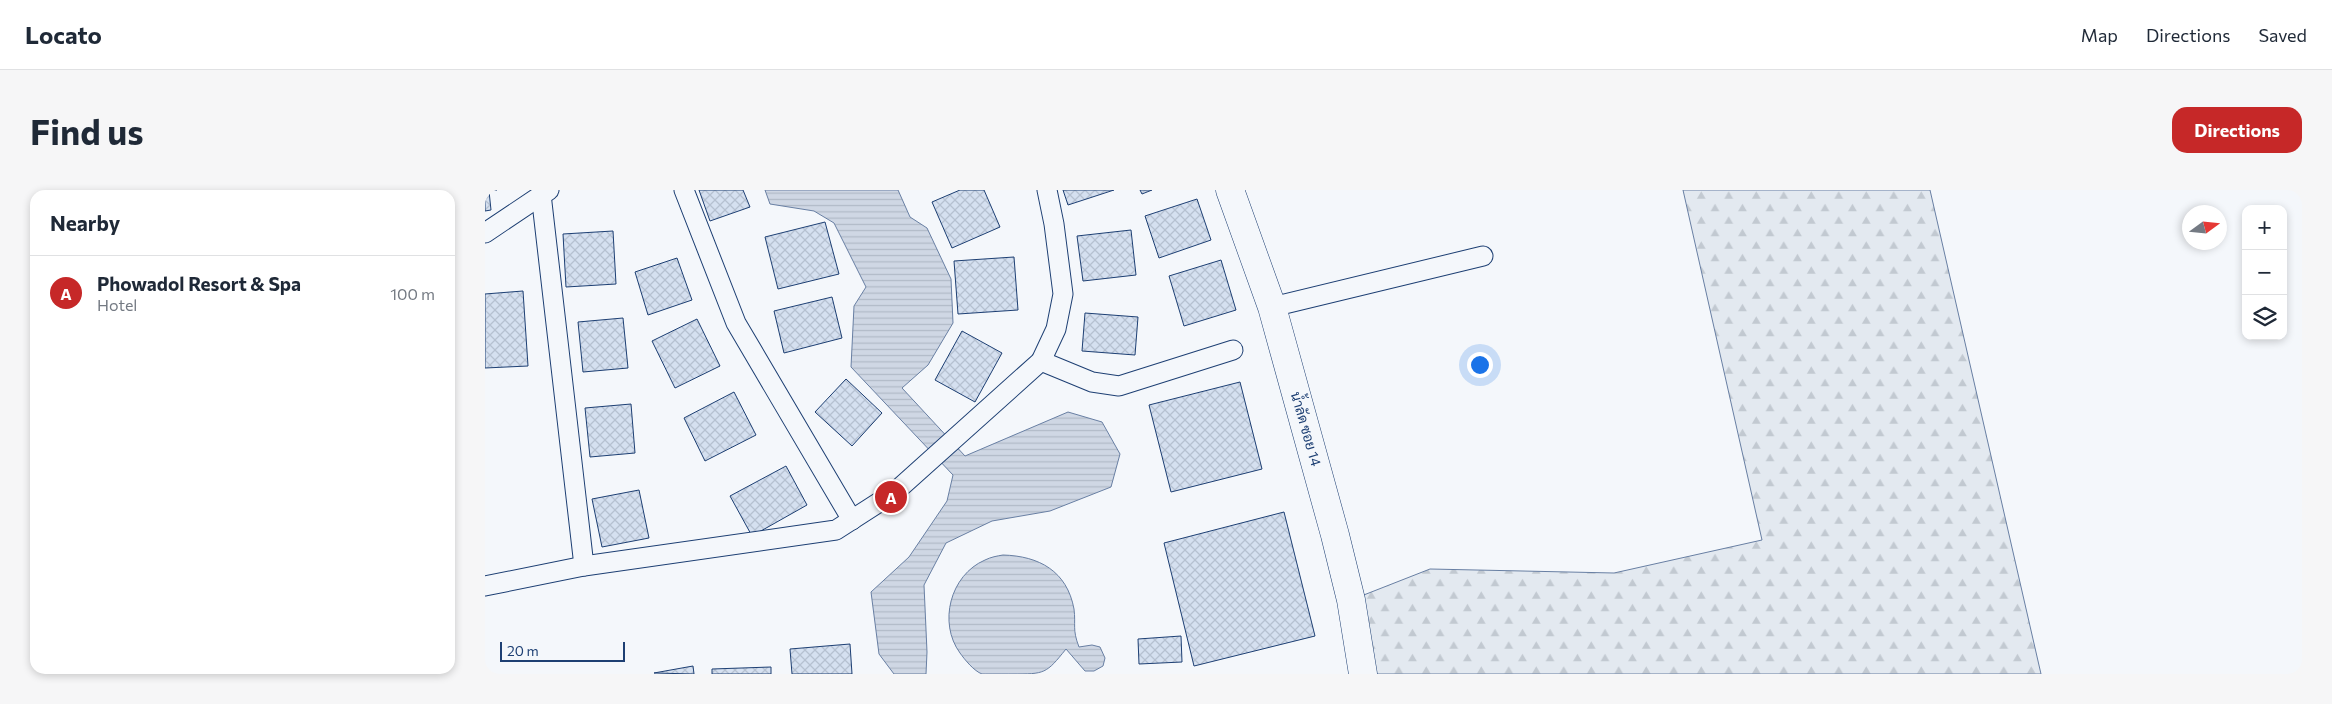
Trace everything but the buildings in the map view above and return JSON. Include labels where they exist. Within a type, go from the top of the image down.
[{"type":"street","name":"น้ำลัด ซอย 14","points":[[1230,190],[1272,307],[1335,535],[1351,600],[1363,674]]},
{"type":"lane","points":[[684,190],[736,323],[852,520]]},
{"type":"lane","points":[[485,586],[584,566],[836,530],[895,492],[1041,361],[1056,329],[1063,294],[1054,224],[1047,190]]},
{"type":"lane","points":[[485,233],[545,192],[584,566]]},
{"type":"lane","points":[[1272,307],[1483,256]]},
{"type":"lane","points":[[1041,361],[1092,382],[1119,386],[1233,350]]},
{"type":"green space","points":[[1683,190],[1930,190],[2041,674],[1363,674],[1351,600],[1430,569],[1614,573],[1762,540]]},
{"type":"shaded area","points":[[765,190],[898,190],[910,217],[927,228],[951,279],[953,323],[928,365],[902,388],[965,456],[1068,412],[1102,422],[1120,454],[1111,487],[1050,511],[992,521],[946,543],[924,585],[926,674],[894,674],[879,654],[871,592],[909,557],[947,501],[953,475],[851,367],[854,306],[866,287],[834,223],[814,211],[770,204]]},
{"type":"shaded area","points":[[1003,555],[1016,556],[1039,563],[1058,575],[1065,585],[1074,609],[1076,636],[1079,647],[1092,645],[1100,647],[1105,658],[1103,666],[1094,671],[1085,671],[1066,649],[1049,668],[1032,674],[982,674],[967,662],[953,641],[949,614],[951,601],[963,577],[973,567],[987,559]]},
{"type":"place","name":"Phowadol Resort & Spa","points":[[891,497]]}]
